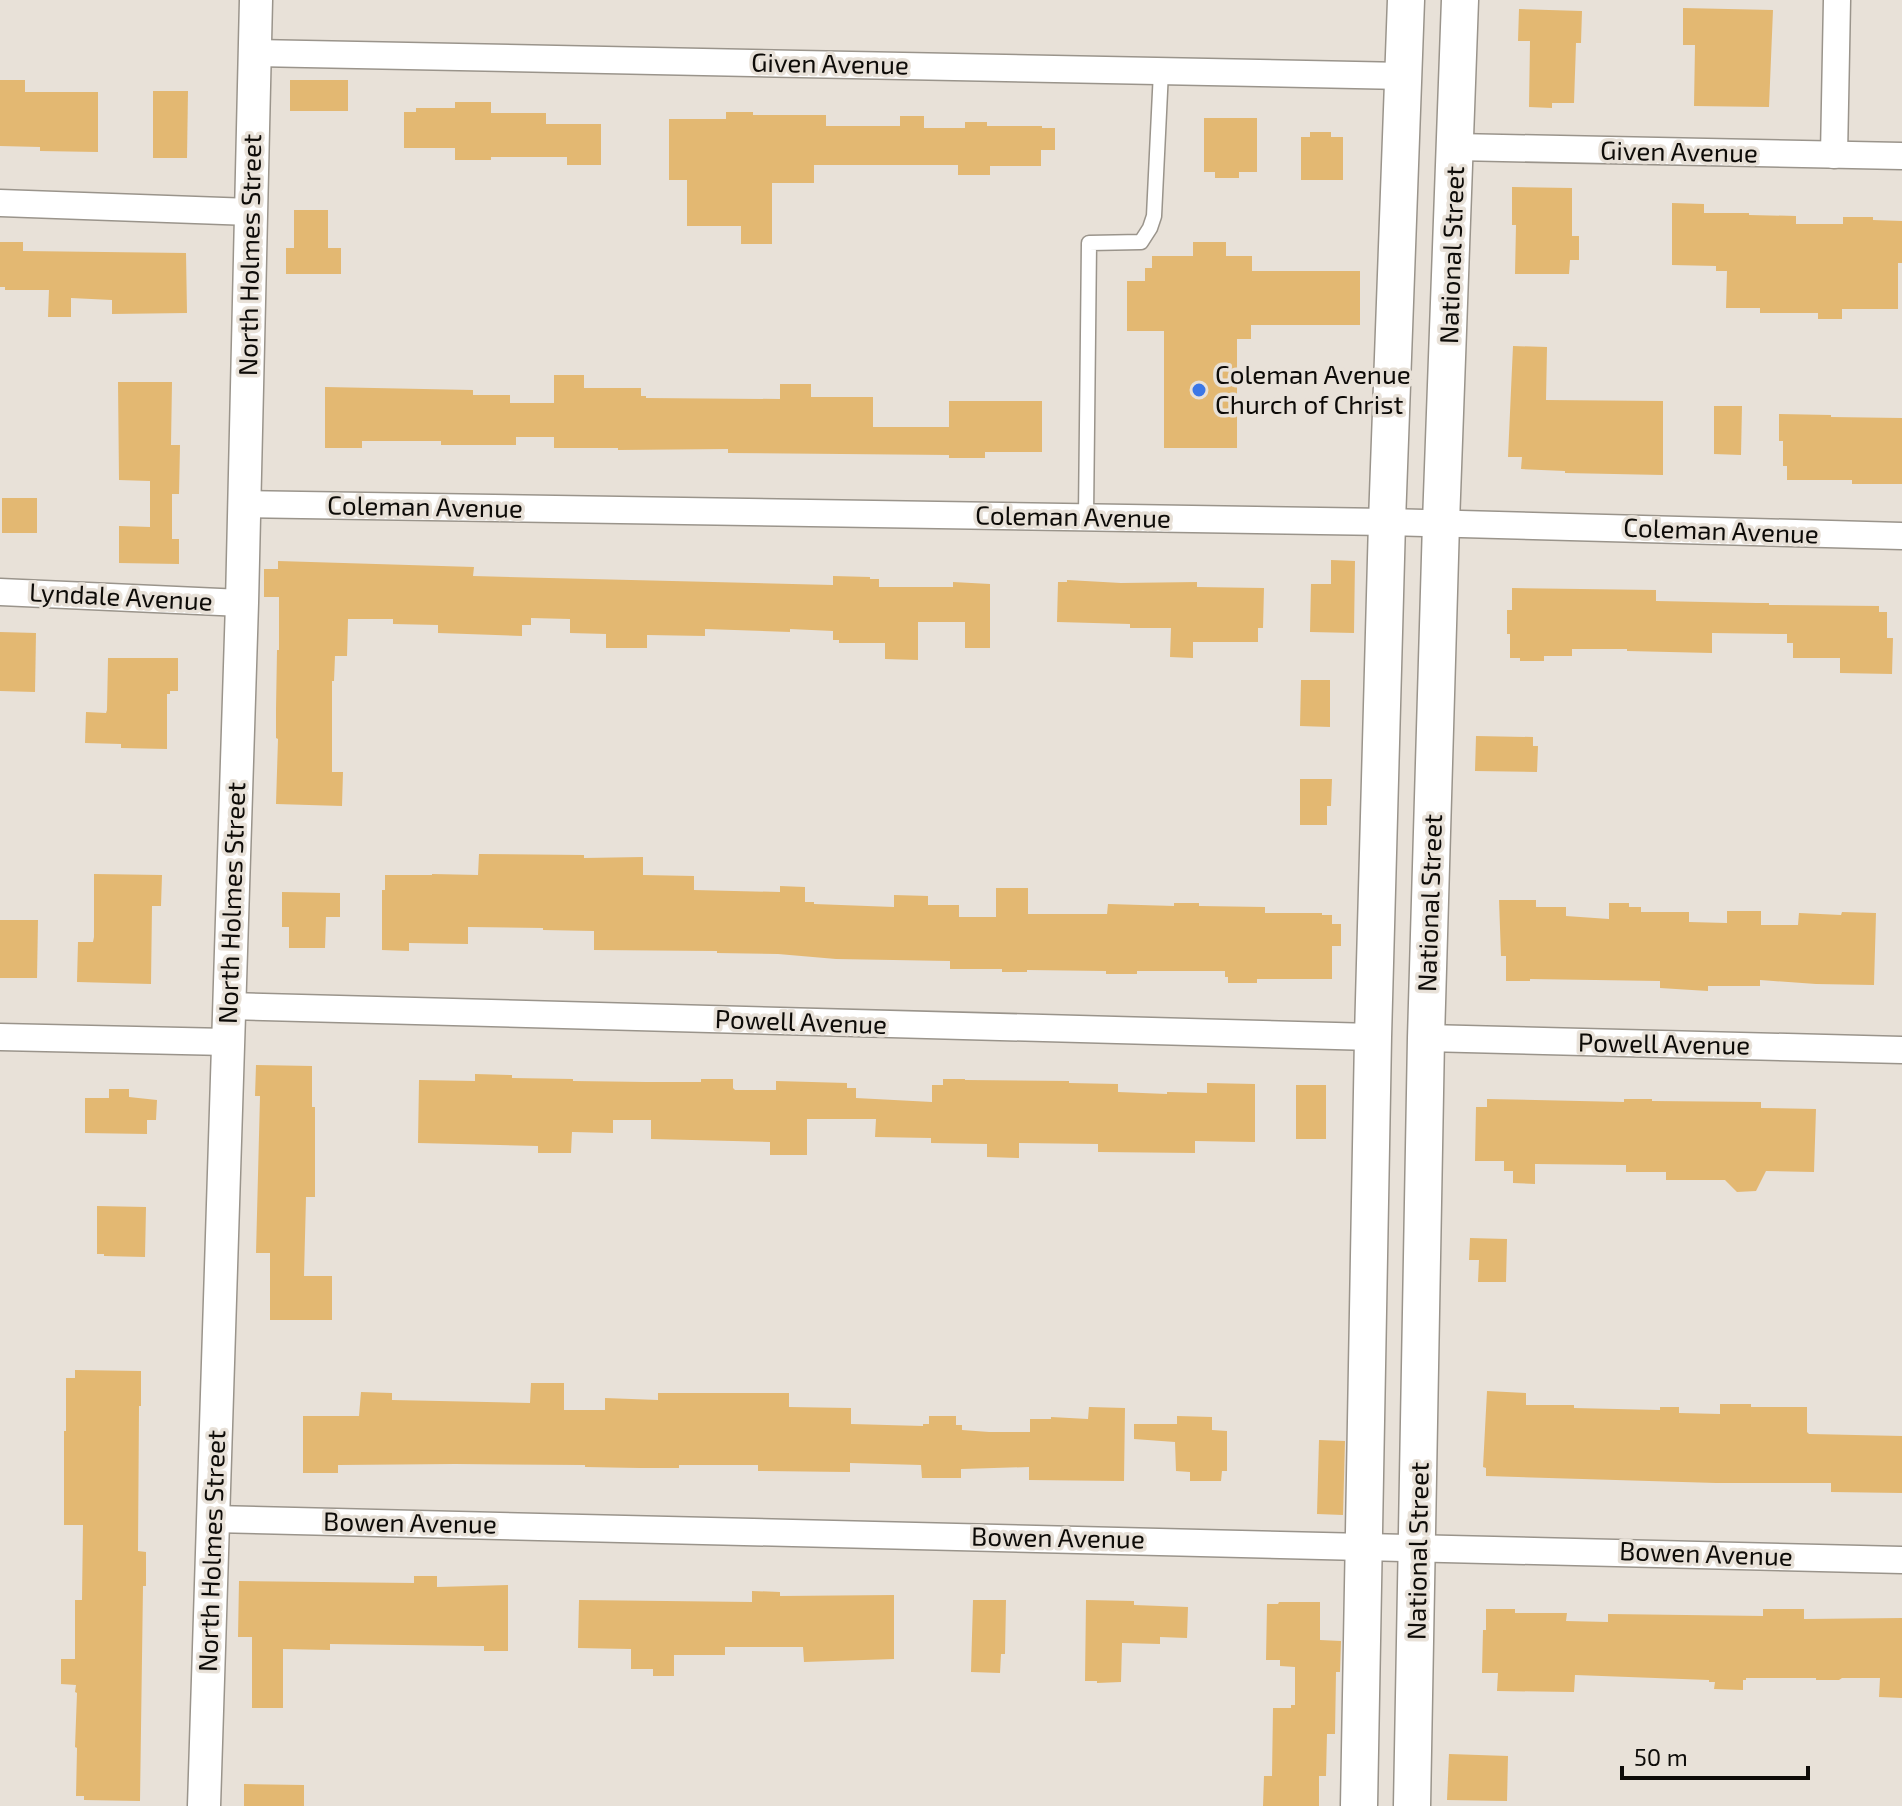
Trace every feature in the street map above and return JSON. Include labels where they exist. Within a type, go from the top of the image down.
[{"type":"main road","name":"National Street","points":[[1359,1806],[1373,1037],[1406,0]]},
{"type":"main road","name":"National Street","points":[[1412,1806],[1426,1038],[1460,0]]},
{"type":"street","name":"North Holmes Street","points":[[204,1806],[242,603],[256,0]]},
{"type":"street","points":[[1834,155],[1837,0]]},
{"type":"street","name":"Given Avenue","points":[[255,53],[1404,76]]},
{"type":"street","name":"Given Avenue","points":[[1456,147],[1902,156]]},
{"type":"street","points":[[0,203],[251,212]]},
{"type":"street","name":"Coleman Avenue","points":[[244,504],[1441,523],[1902,536]]},
{"type":"street","name":"Lyndale Avenue","points":[[0,592],[242,603]]},
{"type":"street","name":"Powell Avenue","points":[[229,1006],[1373,1037]]},
{"type":"street","points":[[0,1037],[227,1042]]},
{"type":"street","name":"Powell Avenue","points":[[1426,1038],[1902,1050]]},
{"type":"street","name":"Bowen Avenue","points":[[213,1519],[1902,1560]]},
{"type":"lane","points":[[1086,517],[1089,243],[1141,242],[1150,228],[1154,216],[1161,71]]},
{"type":"building","points":[[1683,8],[1773,10],[1769,107],[1694,106],[1695,45],[1683,45]]},
{"type":"building","points":[[1519,9],[1582,11],[1581,43],[1576,43],[1574,103],[1552,103],[1552,108],[1529,107],[1530,41],[1518,41]]},
{"type":"building","points":[[0,80],[25,80],[25,92],[98,92],[98,152],[40,151],[40,147],[0,146]]},
{"type":"building","points":[[290,80],[348,80],[348,111],[290,111]]},
{"type":"building","points":[[153,91],[188,91],[187,158],[153,158]]},
{"type":"building","points":[[455,102],[491,102],[491,113],[546,113],[546,124],[601,124],[601,165],[567,165],[567,157],[455,160],[455,148],[404,148],[404,112],[416,112],[416,108],[455,108]]},
{"type":"building","points":[[726,112],[826,115],[826,126],[900,126],[900,116],[924,116],[924,128],[965,128],[965,122],[987,122],[987,126],[1042,126],[1055,128],[1055,150],[1041,150],[1041,166],[990,166],[990,175],[958,175],[958,165],[814,165],[814,183],[772,183],[772,244],[741,244],[741,226],[687,226],[687,180],[669,180],[669,119],[726,119]]},
{"type":"building","points":[[1204,118],[1257,118],[1257,172],[1239,172],[1239,178],[1215,178],[1215,172],[1204,172]]},
{"type":"building","points":[[1310,132],[1331,132],[1331,137],[1343,137],[1343,180],[1301,180],[1301,137],[1310,137]]},
{"type":"building","points":[[1512,187],[1572,188],[1572,236],[1579,236],[1579,260],[1570,260],[1569,274],[1515,274],[1516,225],[1512,225]]},
{"type":"building","points":[[1672,203],[1704,204],[1704,213],[1796,216],[1796,224],[1843,224],[1843,217],[1902,221],[1898,309],[1842,309],[1842,319],[1818,319],[1818,313],[1760,313],[1760,308],[1726,308],[1727,271],[1716,271],[1716,266],[1672,265]]},
{"type":"building","points":[[294,210],[328,210],[328,248],[341,248],[341,274],[286,274],[286,248],[294,248]]},
{"type":"building","points":[[0,242],[23,242],[23,251],[186,253],[187,313],[112,314],[112,300],[71,298],[71,317],[48,317],[49,290],[5,290],[5,287],[0,287]]},
{"type":"building","points":[[1193,242],[1226,242],[1226,256],[1252,256],[1252,271],[1360,271],[1360,325],[1251,325],[1251,339],[1237,339],[1237,448],[1164,448],[1164,331],[1127,331],[1127,281],[1145,281],[1145,268],[1152,268],[1152,256],[1193,256]]},
{"type":"building","points":[[1513,346],[1547,347],[1546,400],[1663,401],[1663,475],[1521,469],[1522,457],[1508,457]]},
{"type":"building","points":[[554,375],[584,375],[584,388],[641,388],[641,396],[646,398],[780,399],[780,384],[811,384],[811,397],[873,397],[873,427],[949,427],[949,401],[1042,401],[1042,452],[985,452],[985,458],[949,458],[949,455],[728,453],[728,449],[618,450],[554,448],[554,437],[516,437],[516,445],[362,441],[362,448],[325,448],[325,387],[473,390],[473,395],[510,395],[510,403],[554,403]]},
{"type":"building","points":[[118,382],[172,382],[171,445],[180,445],[179,494],[172,494],[172,539],[179,539],[179,564],[119,563],[119,526],[150,527],[150,481],[119,480]]},
{"type":"building","points":[[1714,406],[1742,406],[1741,455],[1714,454]]},
{"type":"building","points":[[1779,414],[1902,418],[1902,484],[1787,480],[1787,466],[1783,466],[1783,441],[1779,441]]},
{"type":"building","points":[[2,498],[37,498],[37,533],[2,533]]},
{"type":"building","points":[[1331,560],[1355,561],[1354,633],[1310,632],[1311,584],[1331,584]]},
{"type":"building","points":[[278,561],[474,567],[473,576],[833,585],[833,576],[879,579],[879,587],[953,587],[953,582],[990,584],[990,648],[965,648],[965,622],[918,622],[918,660],[885,659],[885,643],[839,643],[839,640],[833,640],[833,631],[705,629],[705,636],[647,635],[647,648],[606,648],[606,634],[570,633],[570,619],[531,618],[531,625],[522,625],[522,636],[438,633],[438,625],[393,624],[393,619],[348,619],[347,656],[335,656],[332,681],[332,772],[343,772],[342,806],[276,804],[279,597],[264,597],[264,569],[278,569]]},
{"type":"building","points":[[1058,582],[1197,582],[1197,587],[1264,588],[1263,628],[1258,628],[1258,642],[1193,642],[1193,658],[1170,657],[1171,628],[1057,622]]},
{"type":"building","points":[[1512,588],[1656,590],[1656,601],[1879,606],[1879,612],[1887,612],[1887,638],[1893,638],[1892,674],[1840,673],[1840,658],[1793,658],[1793,643],[1787,643],[1787,634],[1712,633],[1712,653],[1572,649],[1572,656],[1544,656],[1544,661],[1520,661],[1520,658],[1510,658],[1510,634],[1507,634],[1507,610],[1512,610]]},
{"type":"building","points":[[0,632],[36,633],[35,692],[0,691]]},
{"type":"building","points":[[108,658],[178,658],[178,691],[167,694],[167,749],[85,743],[86,712],[106,713],[107,710]]},
{"type":"building","points":[[1301,680],[1330,680],[1330,727],[1300,726]]},
{"type":"building","points":[[1476,736],[1533,737],[1533,746],[1538,746],[1537,772],[1475,771]]},
{"type":"building","points":[[1300,779],[1332,779],[1327,825],[1300,825]]},
{"type":"building","points":[[479,854],[643,857],[643,875],[694,876],[694,890],[780,892],[780,886],[805,887],[805,902],[894,907],[894,895],[928,896],[928,905],[959,905],[959,917],[996,917],[996,888],[1028,888],[1028,914],[1107,914],[1108,904],[1174,906],[1174,903],[1265,907],[1265,913],[1322,913],[1332,915],[1332,924],[1341,924],[1341,946],[1332,946],[1332,979],[1257,979],[1257,983],[1228,983],[1225,971],[1137,971],[1137,974],[1106,974],[1106,971],[1002,972],[1002,969],[950,969],[950,961],[836,959],[717,951],[594,950],[594,931],[543,928],[468,927],[468,944],[409,943],[409,951],[382,950],[385,875],[478,875]]},
{"type":"building","points":[[94,874],[162,875],[161,906],[152,906],[151,984],[77,982],[78,942],[93,942],[94,937]]},
{"type":"building","points":[[282,892],[340,893],[340,917],[326,917],[325,948],[289,948],[289,927],[282,927]]},
{"type":"building","points":[[1499,900],[1536,900],[1536,907],[1566,907],[1566,916],[1609,919],[1609,903],[1629,903],[1629,907],[1641,907],[1641,912],[1689,912],[1689,922],[1727,923],[1727,911],[1761,911],[1761,925],[1798,925],[1799,913],[1876,913],[1874,985],[1760,980],[1760,986],[1708,986],[1708,991],[1660,988],[1660,981],[1506,981],[1506,956],[1501,956]]},
{"type":"building","points":[[0,920],[38,920],[37,978],[0,978]]},
{"type":"building","points":[[256,1065],[312,1066],[315,1197],[306,1197],[304,1276],[332,1276],[332,1320],[270,1320],[270,1253],[256,1253],[260,1096],[255,1096]]},
{"type":"building","points":[[475,1074],[573,1081],[701,1082],[701,1079],[733,1079],[735,1090],[776,1090],[776,1081],[847,1083],[847,1088],[856,1088],[856,1098],[932,1102],[932,1085],[943,1085],[943,1079],[1118,1084],[1118,1092],[1167,1094],[1207,1093],[1207,1083],[1255,1084],[1255,1142],[1195,1141],[1195,1153],[1098,1152],[1098,1144],[1019,1143],[1019,1158],[987,1157],[987,1144],[931,1143],[931,1138],[875,1137],[876,1119],[807,1119],[807,1155],[770,1155],[770,1142],[651,1139],[651,1120],[613,1120],[613,1133],[572,1132],[571,1153],[538,1153],[538,1146],[418,1143],[419,1080],[475,1081]]},
{"type":"building","points":[[1296,1085],[1326,1085],[1326,1139],[1296,1139]]},
{"type":"building","points":[[109,1089],[129,1089],[129,1097],[157,1100],[156,1120],[147,1120],[147,1134],[85,1133],[85,1098],[109,1098]]},
{"type":"building","points":[[1487,1099],[1761,1102],[1761,1108],[1816,1109],[1814,1172],[1766,1171],[1756,1191],[1737,1192],[1725,1180],[1666,1180],[1666,1172],[1626,1172],[1626,1165],[1535,1164],[1535,1184],[1513,1183],[1513,1171],[1504,1171],[1504,1161],[1475,1161],[1476,1107],[1487,1107]]},
{"type":"building","points":[[97,1206],[146,1207],[145,1257],[97,1254]]},
{"type":"building","points":[[1470,1238],[1507,1239],[1506,1282],[1478,1282],[1479,1260],[1469,1260]]},
{"type":"building","points":[[75,1370],[141,1371],[138,1551],[146,1552],[146,1586],[143,1586],[140,1801],[84,1800],[84,1796],[76,1796],[76,1685],[61,1684],[61,1659],[75,1659],[75,1600],[82,1600],[83,1525],[64,1525],[66,1378],[75,1378]]},
{"type":"building","points":[[531,1383],[564,1383],[564,1410],[605,1410],[605,1398],[658,1400],[658,1393],[789,1393],[789,1407],[851,1408],[851,1424],[923,1426],[929,1424],[929,1416],[956,1416],[956,1425],[962,1425],[962,1430],[989,1432],[1030,1432],[1030,1419],[1088,1419],[1089,1407],[1125,1408],[1124,1481],[1029,1480],[1029,1467],[961,1469],[961,1478],[922,1478],[921,1465],[850,1463],[850,1472],[758,1471],[758,1465],[640,1468],[455,1464],[338,1465],[338,1473],[303,1473],[303,1416],[359,1416],[361,1392],[392,1393],[392,1400],[530,1403]]},
{"type":"building","points":[[1487,1391],[1526,1393],[1526,1405],[1574,1405],[1574,1408],[1660,1410],[1660,1407],[1679,1407],[1679,1413],[1720,1414],[1720,1404],[1807,1407],[1809,1434],[1902,1436],[1902,1493],[1831,1492],[1831,1483],[1486,1476],[1486,1468],[1483,1467]]},
{"type":"building","points":[[1177,1416],[1212,1417],[1212,1430],[1227,1431],[1227,1471],[1222,1471],[1221,1481],[1190,1481],[1190,1472],[1176,1471],[1175,1442],[1134,1439],[1134,1424],[1177,1424]]},
{"type":"building","points":[[1319,1440],[1345,1441],[1343,1515],[1317,1514]]},
{"type":"building","points":[[414,1576],[437,1576],[437,1587],[508,1585],[508,1651],[484,1651],[484,1646],[330,1644],[330,1650],[283,1649],[283,1708],[252,1708],[252,1637],[238,1637],[239,1581],[414,1583]]},
{"type":"building","points":[[752,1591],[780,1592],[780,1596],[894,1595],[894,1659],[804,1662],[803,1647],[725,1647],[725,1655],[674,1655],[674,1676],[653,1676],[653,1669],[631,1669],[631,1649],[578,1648],[579,1600],[752,1602]]},
{"type":"building","points":[[973,1600],[1006,1600],[1005,1654],[1001,1654],[1000,1673],[971,1672]]},
{"type":"building","points":[[1086,1600],[1188,1607],[1187,1638],[1160,1637],[1160,1644],[1122,1643],[1121,1682],[1085,1681]]},
{"type":"building","points":[[1320,1602],[1320,1640],[1341,1641],[1340,1672],[1336,1672],[1335,1734],[1327,1734],[1326,1776],[1319,1776],[1319,1806],[1263,1806],[1264,1776],[1272,1776],[1273,1708],[1291,1708],[1295,1705],[1295,1667],[1280,1666],[1280,1660],[1266,1660],[1267,1604]]},
{"type":"building","points":[[1486,1609],[1515,1609],[1515,1613],[1567,1613],[1566,1621],[1608,1622],[1608,1614],[1763,1616],[1763,1609],[1804,1609],[1804,1619],[1902,1618],[1902,1698],[1879,1697],[1880,1678],[1746,1678],[1743,1680],[1743,1690],[1714,1689],[1715,1682],[1709,1680],[1575,1675],[1574,1692],[1497,1691],[1498,1673],[1482,1673]]},
{"type":"building","points":[[1449,1754],[1508,1756],[1507,1801],[1447,1800]]},
{"type":"building","points":[[244,1784],[304,1785],[304,1806],[244,1806]]},
{"type":"place","name":"Coleman Avenue Church of Christ","points":[[1199,390]]}]
